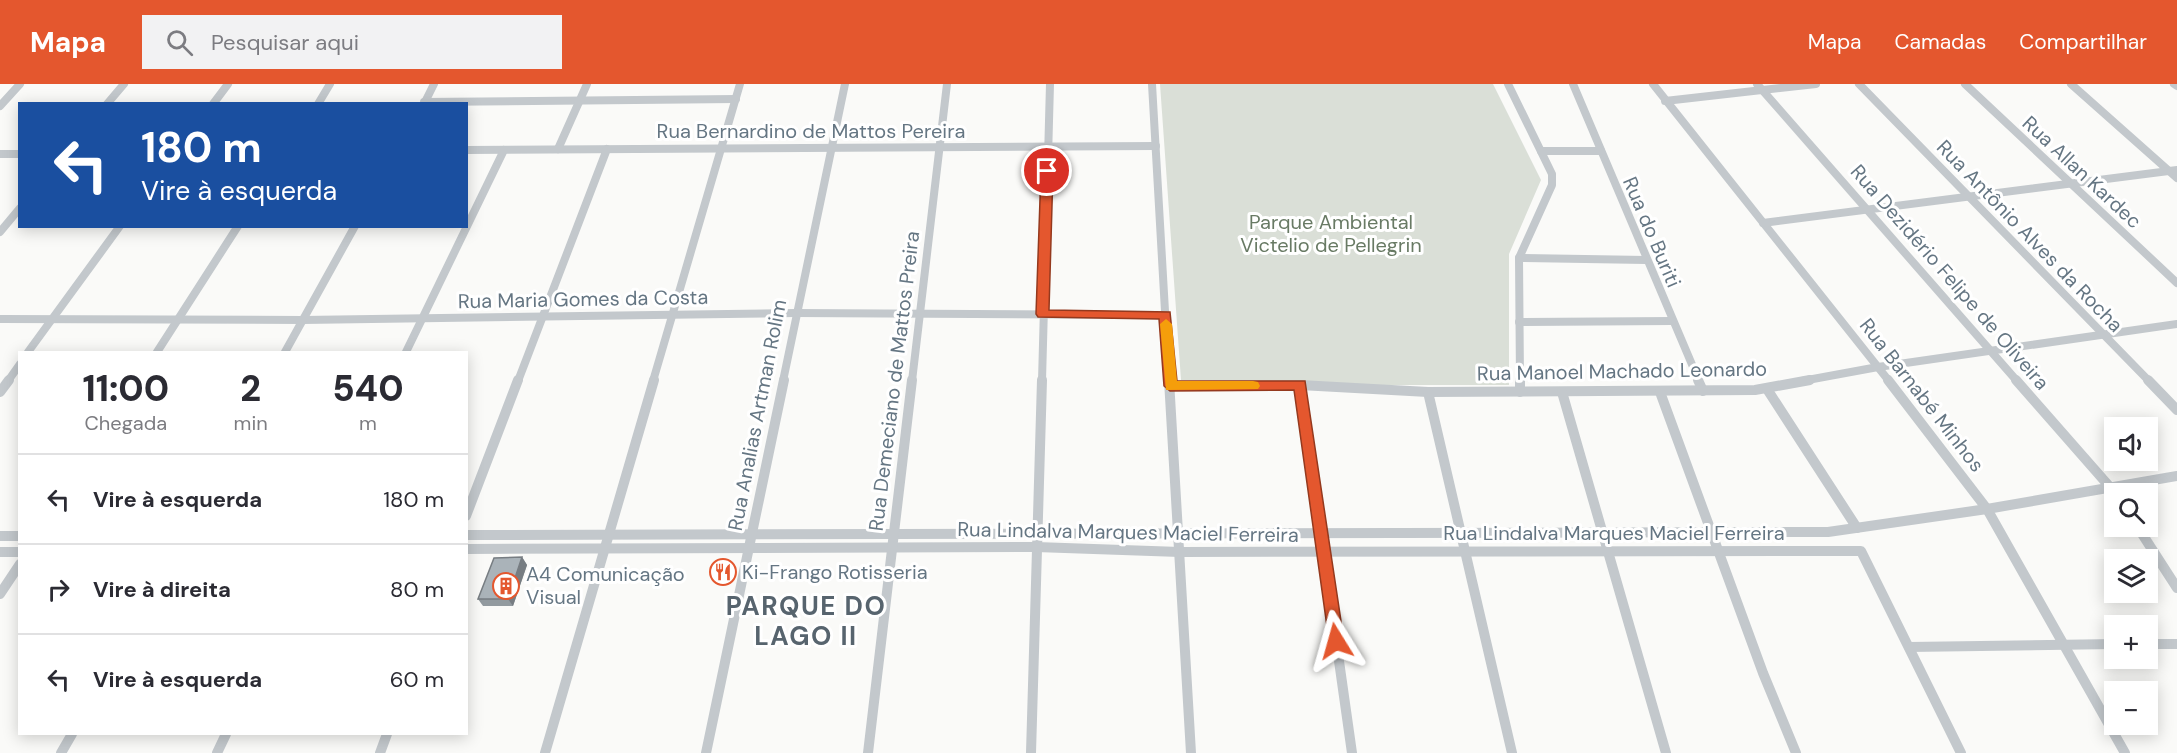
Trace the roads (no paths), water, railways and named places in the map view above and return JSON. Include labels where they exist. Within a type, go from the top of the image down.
[{"type":"street","points":[[0,106],[20,84]]},
{"type":"street","points":[[109,102],[124,84]]},
{"type":"street","points":[[214,102],[228,84]]},
{"type":"street","points":[[319,102],[330,84]]},
{"type":"street","points":[[425,102],[434,84]]},
{"type":"street","points":[[558,149],[587,84]]},
{"type":"street","points":[[545,753],[740,84]]},
{"type":"street","name":"Rua Analias Artman Rolim","points":[[706,753],[845,84]]},
{"type":"street","name":"Rua Demeciano de Mattos Preira","points":[[868,753],[947,84]]},
{"type":"street","points":[[1031,753],[1050,84]]},
{"type":"street","points":[[1152,84],[1191,753]]},
{"type":"street","points":[[1508,84],[1552,174],[1552,185],[1518,258],[1520,392]]},
{"type":"street","name":"Rua do Buriti","points":[[1573,84],[1703,391]]},
{"type":"street","name":"Rua Barnabé Minhos","points":[[1653,84],[1878,367],[1987,509],[2125,753]]},
{"type":"street","points":[[1665,101],[1759,87],[1816,84]]},
{"type":"street","name":"Rua Antônio Alves da Rocha","points":[[1859,84],[2177,410]]},
{"type":"street","name":"Rua Allan Kardec","points":[[1965,84],[2177,283]]},
{"type":"street","points":[[2071,84],[2173,170],[2177,178]]},
{"type":"street","name":"Rua Dezidério Felipe de Oliveira","points":[[1759,87],[2108,483]]},
{"type":"street","points":[[468,103],[736,99]]},
{"type":"street","name":"Rua Bernardino de Mattos Pereira","points":[[468,150],[1156,146]]},
{"type":"street","points":[[468,511],[607,149]]},
{"type":"street","points":[[468,226],[504,150]]},
{"type":"street","points":[[1541,151],[1601,151]]},
{"type":"street","points":[[0,154],[18,154]]},
{"type":"street","points":[[1762,223],[2173,170]]},
{"type":"street","points":[[0,232],[18,210]]},
{"type":"street","points":[[29,351],[119,228]]},
{"type":"street","points":[[158,351],[237,228]]},
{"type":"street","points":[[286,351],[354,228]]},
{"type":"street","points":[[407,351],[467,228]]},
{"type":"street","points":[[1518,258],[1646,260]]},
{"type":"street","name":"Rua Maria Gomes da Costa","points":[[0,319],[303,320],[796,313],[1166,315]]},
{"type":"street","points":[[1519,322],[1672,321]]},
{"type":"street","name":"Rua Manoel Machado Leonardo","points":[[1170,386],[1300,385],[1428,392],[1660,392],[1767,389],[1878,367],[2177,324]]},
{"type":"street","points":[[0,392],[18,367]]},
{"type":"street","points":[[1300,385],[1352,753]]},
{"type":"street","points":[[1767,389],[1857,528]]},
{"type":"street","points":[[1428,392],[1512,753]]},
{"type":"street","points":[[1562,392],[1666,753]]},
{"type":"street","points":[[1660,392],[1763,673],[1796,753]]},
{"type":"street","name":"Rua Lindalva Marques Maciel Ferreira","points":[[2146,483],[2177,476]]},
{"type":"street","name":"Rua Lindalva Marques Maciel Ferreira","points":[[468,536],[1179,532],[1322,534],[1828,532],[2104,491]]},
{"type":"street","points":[[0,536],[18,536]]},
{"type":"street","points":[[2144,537],[2177,588]]},
{"type":"street","name":"Rua Lindalva Marques Maciel Ferreira","points":[[468,549],[1036,547],[1180,552],[1861,551],[1909,647]]},
{"type":"street","points":[[0,552],[18,552]]},
{"type":"street","points":[[0,594],[18,567]]},
{"type":"street","points":[[1961,753],[1909,647],[2104,644]]},
{"type":"street","points":[[2158,644],[2177,644]]},
{"type":"street","points":[[61,753],[71,735]]},
{"type":"street","points":[[217,753],[226,735]]},
{"type":"street","points":[[380,753],[387,735]]},
{"type":"place","name":"Ki-Frango Rotisseria","points":[[723,572]]},
{"type":"place","name":"A4 Comunicação Visual","points":[[506,586]]},
{"type":"district","name":"PARQUE DO LAGO II","points":[[806,621]]},
{"type":"park label","name":"Parque Ambiental Victelio de Pellegrin","points":[[1331,234]]}]
